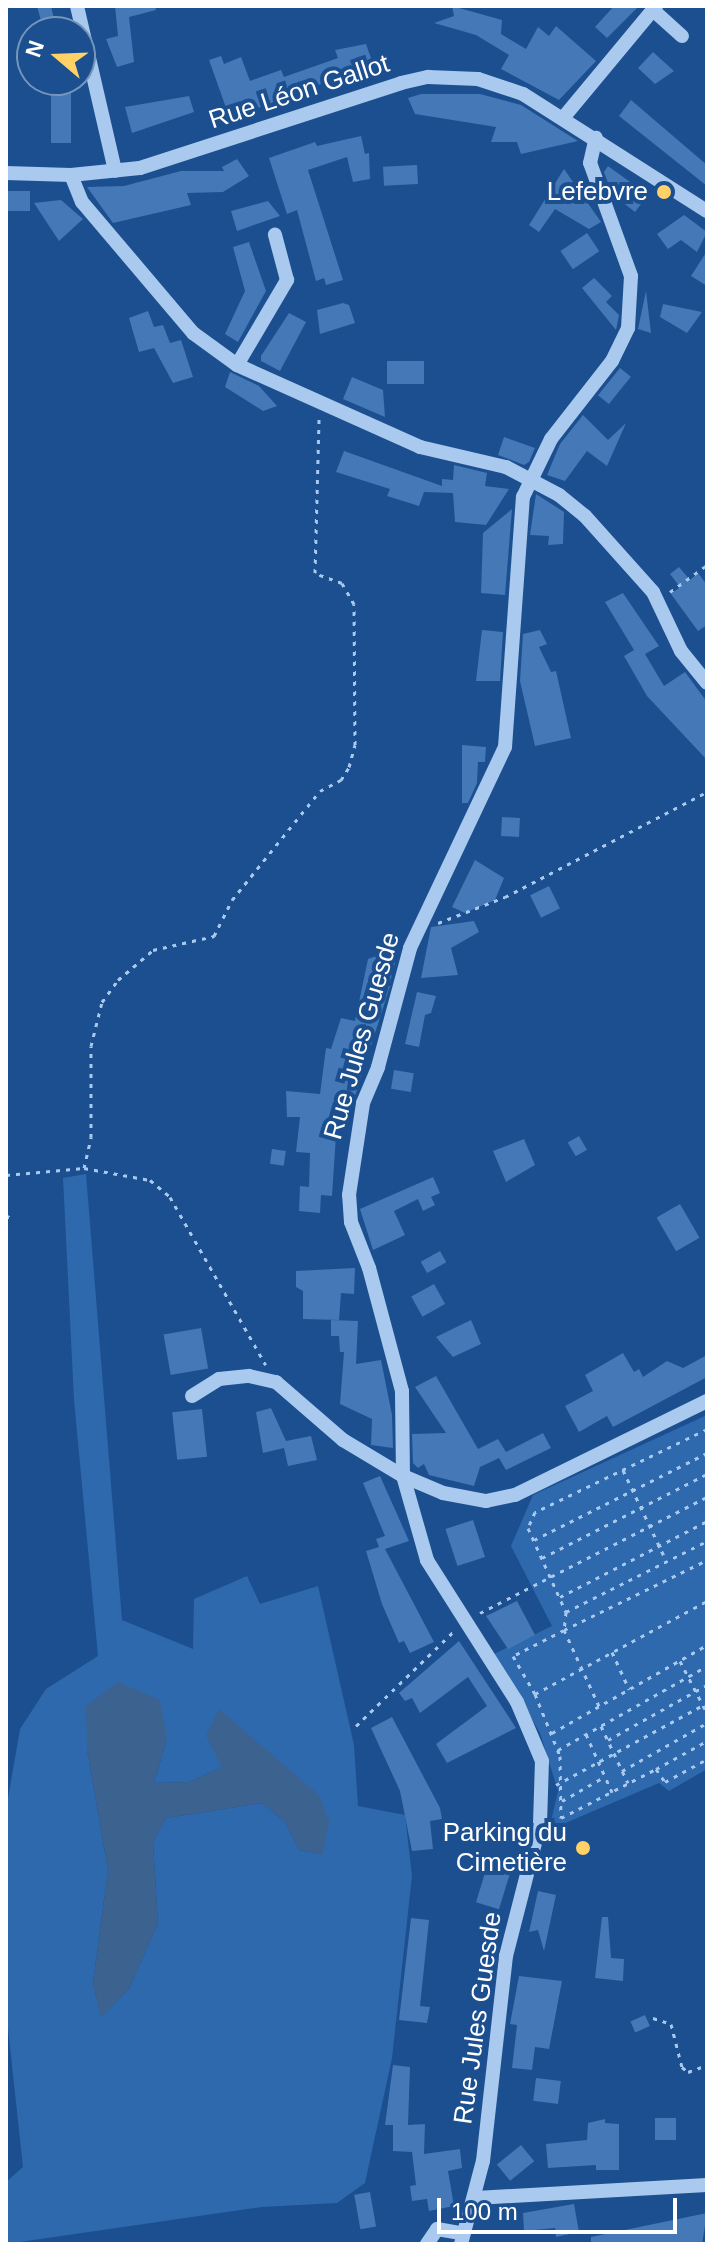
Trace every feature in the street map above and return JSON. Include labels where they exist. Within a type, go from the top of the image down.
[{"type":"street","points":[[77,6],[115,171]]},
{"type":"street","points":[[563,118],[655,8],[682,36]]},
{"type":"street","name":"Rue Léon Gallot","points":[[6,173],[71,175],[115,171],[428,77],[478,79],[523,94],[707,211]]},
{"type":"street","name":"Rue Jules Guesde","points":[[462,2239],[476,2198],[506,1956],[540,1824],[544,1785],[534,1733],[427,1560],[403,1476],[402,1391],[369,1268],[351,1222],[349,1195],[363,1103],[420,924],[505,747],[519,538],[530,476],[551,439],[612,361],[633,304],[631,276],[590,163],[596,138]]},
{"type":"street","points":[[71,175],[82,202],[193,333],[237,365],[420,447],[530,476],[585,516],[658,602],[681,651],[707,683]]},
{"type":"street","points":[[237,365],[287,280],[275,235]]},
{"type":"street","points":[[192,1396],[219,1379],[249,1376],[276,1382],[332,1431],[403,1476],[443,1493],[486,1501],[515,1495],[707,1401]]},
{"type":"street","points":[[476,2198],[707,2185]]},
{"type":"street","points":[[427,2244],[437,2229],[462,2239]]},
{"type":"path","points":[[84,1168],[91,1137],[91,1046],[102,1002],[118,980],[153,950],[214,936],[232,900],[320,791],[341,780],[349,767],[355,745],[354,604],[342,583],[315,573],[319,404]]},
{"type":"path","points":[[658,602],[707,565]]},
{"type":"path","points":[[420,924],[444,923],[505,897],[707,792]]},
{"type":"path","points":[[6,1175],[84,1168],[150,1180],[170,1197],[276,1382]]},
{"type":"path","points":[[6,1215],[12,1219]]},
{"type":"path","points":[[599,1706],[564,1630],[566,1612],[528,1528],[535,1512],[707,1429]]},
{"type":"path","points":[[534,1540],[707,1453]]},
{"type":"path","points":[[623,1470],[666,1562]]},
{"type":"path","points":[[542,1558],[707,1474]]},
{"type":"path","points":[[356,1726],[463,1622],[707,1497]]},
{"type":"path","points":[[560,1597],[707,1521]]},
{"type":"path","points":[[566,1612],[707,1541]]},
{"type":"path","points":[[707,1560],[513,1656],[535,1694],[558,1750],[563,1781],[561,1818],[707,1741]]},
{"type":"path","points":[[535,1694],[707,1601]]},
{"type":"path","points":[[552,1733],[707,1645]]},
{"type":"path","points":[[612,1652],[629,1689]]},
{"type":"path","points":[[680,1661],[707,1713]]},
{"type":"path","points":[[558,1750],[707,1666]]},
{"type":"path","points":[[608,1740],[707,1685]]},
{"type":"path","points":[[544,1785],[563,1781],[705,1704]]},
{"type":"path","points":[[622,1771],[707,1723]]},
{"type":"path","points":[[601,1726],[628,1783]]},
{"type":"path","points":[[586,1734],[612,1792]]},
{"type":"path","points":[[656,1769],[665,1782],[707,1759]]},
{"type":"path","points":[[562,1801],[605,1776]]},
{"type":"path","points":[[653,2018],[671,2024],[682,2067],[688,2072],[707,2065]]},
{"type":"shaded area","points":[[86,1174],[122,1620],[193,1649],[194,1599],[247,1576],[260,1604],[318,1586],[354,1745],[358,1806],[405,1815],[412,1876],[392,2058],[365,2183],[337,2203],[262,2207],[6,2244],[6,2182],[23,2167],[6,2010],[6,1810],[20,1729],[46,1689],[98,1656],[74,1400],[63,1178]],"holes":[[[167,1739],[154,1783],[189,1782],[222,1767],[323,1854],[299,1850],[285,1822],[262,1803],[166,1818],[153,1842],[158,1923],[129,1989],[101,2017],[93,1983],[108,1870],[87,1749]]]},
{"type":"shaded area","points":[[707,1415],[707,1769],[669,1791],[659,1783],[549,1830],[558,1791],[540,1733],[494,1654],[552,1626],[511,1546],[533,1495]]},
{"type":"shaded area","points":[[118,1682],[160,1700],[167,1739],[154,1783],[189,1782],[222,1767],[206,1736],[219,1709],[319,1795],[329,1821],[323,1854],[299,1850],[285,1822],[262,1803],[166,1818],[153,1842],[158,1923],[129,1989],[101,2018],[93,1983],[108,1870],[87,1749],[86,1706]]},
{"type":"building","points":[[37,6],[51,6],[53,16],[40,16]]},
{"type":"building","points":[[115,6],[155,6],[156,10],[129,17],[134,62],[117,67],[106,39],[118,36]]},
{"type":"building","points":[[452,6],[502,20],[501,34],[526,49],[538,27],[549,36],[556,26],[596,61],[559,100],[501,69],[509,55],[476,35],[434,23],[454,16]]},
{"type":"building","points":[[614,6],[639,6],[607,38],[595,27]]},
{"type":"building","points":[[366,44],[373,64],[230,119],[209,60],[221,56],[224,64],[241,57],[250,81],[281,70],[284,77],[338,58],[335,50]]},
{"type":"building","points":[[653,52],[674,71],[655,84],[638,68]]},
{"type":"building","points":[[421,94],[480,94],[521,105],[578,141],[521,154],[517,142],[491,142],[496,127],[415,114],[408,98]]},
{"type":"building","points":[[51,96],[71,96],[71,143],[51,143]]},
{"type":"building","points":[[189,96],[194,112],[132,133],[125,107]]},
{"type":"building","points":[[631,100],[707,165],[707,186],[619,116]]},
{"type":"building","points":[[361,136],[365,154],[369,153],[370,179],[353,182],[347,157],[308,170],[343,280],[326,285],[324,278],[316,281],[297,210],[287,214],[269,158],[315,142],[317,146]]},
{"type":"building","points":[[237,159],[249,176],[223,192],[187,193],[191,205],[113,223],[87,187],[124,186],[181,171],[224,171],[222,167]]},
{"type":"building","points":[[417,165],[418,184],[384,186],[383,167]]},
{"type":"building","points":[[608,166],[648,195],[635,212],[612,194],[604,172]]},
{"type":"building","points":[[564,169],[601,222],[589,229],[555,209],[539,232],[529,225]]},
{"type":"building","points":[[8,191],[30,191],[30,211],[8,211]]},
{"type":"building","points":[[61,200],[83,219],[59,241],[34,203]]},
{"type":"building","points":[[268,201],[280,216],[237,231],[231,211]]},
{"type":"building","points":[[684,215],[707,232],[697,252],[681,240],[668,249],[657,234]]},
{"type":"building","points":[[587,233],[599,251],[573,269],[560,251]]},
{"type":"building","points":[[249,242],[266,291],[238,342],[225,334],[245,291],[233,247]]},
{"type":"building","points":[[707,251],[707,286],[691,276]]},
{"type":"building","points":[[594,278],[612,296],[606,302],[619,315],[616,330],[582,288]]},
{"type":"building","points":[[646,291],[651,333],[638,329]]},
{"type":"building","points":[[343,303],[349,305],[355,323],[320,334],[317,310]]},
{"type":"building","points":[[663,304],[702,312],[687,333],[660,317]]},
{"type":"building","points":[[148,311],[154,327],[163,325],[170,343],[181,340],[193,377],[173,383],[154,348],[139,352],[129,318]]},
{"type":"building","points":[[289,313],[306,322],[280,371],[261,361],[261,356]]},
{"type":"building","points":[[387,361],[424,361],[424,384],[387,384]]},
{"type":"building","points":[[620,368],[631,377],[609,404],[598,395]]},
{"type":"building","points":[[230,372],[259,386],[277,406],[263,411],[225,387]]},
{"type":"building","points":[[352,377],[383,390],[385,417],[343,399]]},
{"type":"building","points":[[583,415],[608,440],[626,423],[607,466],[587,451],[565,481],[547,475],[560,444]]},
{"type":"building","points":[[504,437],[535,448],[529,462],[524,465],[498,455]]},
{"type":"building","points":[[344,451],[442,486],[442,479],[453,480],[454,465],[487,473],[485,486],[509,489],[486,525],[455,522],[453,493],[424,492],[419,506],[387,496],[390,489],[336,472]]},
{"type":"building","points":[[536,494],[564,512],[563,544],[548,545],[549,536],[530,535]]},
{"type":"building","points":[[512,509],[505,595],[481,593],[483,533]]},
{"type":"building","points":[[679,567],[690,580],[698,573],[707,585],[707,625],[698,631],[671,594],[680,587],[670,574]]},
{"type":"building","points":[[623,593],[659,646],[645,654],[664,686],[685,672],[707,702],[707,760],[647,696],[624,656],[634,650],[605,602]]},
{"type":"building","points":[[482,630],[503,632],[500,681],[476,681]]},
{"type":"building","points":[[540,630],[547,644],[539,647],[551,672],[556,671],[571,738],[535,746],[520,681],[523,634]]},
{"type":"building","points":[[462,745],[486,747],[485,762],[478,762],[477,783],[468,803],[462,803]]},
{"type":"building","points":[[502,817],[520,818],[519,837],[501,836]]},
{"type":"building","points":[[475,860],[504,878],[495,900],[465,913],[452,907]]},
{"type":"building","points":[[549,886],[560,908],[541,918],[530,895]]},
{"type":"building","points":[[474,921],[479,932],[451,948],[458,975],[421,978],[431,927]]},
{"type":"building","points":[[387,941],[400,944],[390,982],[378,983],[390,986],[356,1093],[354,1098],[346,1096],[344,1121],[337,1120],[332,1196],[321,1195],[320,1213],[299,1211],[300,1186],[309,1187],[310,1153],[296,1152],[300,1117],[287,1117],[286,1091],[320,1094],[326,1048],[331,1049],[341,1018],[355,1021],[368,959],[382,954]]},
{"type":"building","points":[[417,992],[436,996],[431,1013],[425,1015],[419,1047],[405,1044]]},
{"type":"building","points":[[394,1070],[414,1073],[411,1092],[391,1089]]},
{"type":"building","points":[[579,1136],[587,1150],[576,1156],[568,1142]]},
{"type":"building","points":[[524,1139],[535,1165],[506,1182],[493,1151]]},
{"type":"building","points":[[272,1149],[286,1151],[284,1166],[270,1164]]},
{"type":"building","points":[[433,1177],[440,1193],[431,1197],[435,1205],[423,1211],[418,1199],[394,1211],[405,1235],[373,1250],[360,1209]]},
{"type":"building","points":[[680,1204],[700,1238],[676,1251],[657,1218]]},
{"type":"building","points":[[440,1251],[446,1262],[427,1273],[421,1262]]},
{"type":"building","points":[[355,1268],[354,1294],[341,1293],[339,1320],[303,1319],[303,1291],[296,1287],[296,1271]]},
{"type":"building","points":[[434,1284],[445,1304],[422,1317],[411,1297]]},
{"type":"building","points":[[331,1320],[358,1321],[356,1364],[381,1360],[392,1415],[393,1448],[371,1445],[372,1419],[340,1404],[344,1352],[340,1352],[339,1336],[331,1336]]},
{"type":"building","points":[[471,1320],[481,1344],[453,1357],[436,1337]]},
{"type":"building","points":[[201,1328],[208,1368],[171,1375],[164,1335]]},
{"type":"building","points":[[623,1353],[634,1372],[639,1369],[643,1377],[667,1361],[683,1368],[707,1355],[707,1377],[613,1427],[607,1416],[579,1432],[565,1406],[593,1391],[585,1375]]},
{"type":"building","points":[[436,1376],[478,1449],[498,1439],[506,1452],[543,1433],[551,1448],[506,1470],[499,1458],[480,1467],[474,1486],[429,1475],[424,1464],[418,1468],[413,1463],[412,1434],[446,1433],[415,1387]]},
{"type":"building","points":[[271,1408],[286,1441],[311,1436],[317,1460],[288,1466],[284,1448],[263,1453],[256,1412]]},
{"type":"building","points":[[202,1409],[207,1457],[177,1460],[172,1412]]},
{"type":"building","points":[[380,1476],[409,1541],[385,1549],[434,1642],[410,1653],[404,1641],[399,1643],[382,1604],[366,1551],[379,1547],[376,1539],[385,1536],[363,1483]]},
{"type":"building","points":[[473,1520],[485,1557],[457,1566],[445,1529]]},
{"type":"building","points":[[517,1601],[535,1635],[508,1649],[486,1616]]},
{"type":"building","points":[[459,1641],[516,1728],[447,1763],[436,1744],[487,1706],[468,1677],[420,1713],[412,1698],[405,1701],[399,1693]]},
{"type":"building","points":[[392,1717],[440,1808],[442,1819],[430,1821],[433,1849],[412,1851],[400,1791],[371,1728]]},
{"type":"building","points":[[488,1863],[511,1870],[499,1909],[476,1902]]},
{"type":"building","points":[[538,1891],[556,1895],[544,1951],[538,1930],[529,1932]]},
{"type":"building","points":[[602,1917],[608,1917],[611,1958],[624,1959],[623,1981],[595,1978]]},
{"type":"building","points":[[411,1918],[429,1920],[420,2006],[430,2007],[427,2023],[399,2020]]},
{"type":"building","points":[[519,1976],[562,1981],[549,2049],[535,2047],[532,2070],[512,2068],[517,2025],[510,2024]]},
{"type":"building","points":[[645,2015],[650,2026],[635,2032],[630,2022]]},
{"type":"building","points":[[393,2065],[410,2067],[408,2125],[425,2124],[424,2154],[460,2149],[462,2168],[448,2171],[454,2206],[429,2211],[427,2199],[412,2201],[410,2186],[416,2185],[412,2152],[393,2151],[393,2125],[385,2125]]},
{"type":"building","points":[[536,2078],[561,2081],[558,2104],[533,2101]]},
{"type":"building","points":[[655,2118],[676,2118],[676,2140],[655,2140]]},
{"type":"building","points":[[605,2119],[605,2123],[619,2124],[619,2170],[596,2170],[596,2165],[548,2168],[546,2144],[587,2140],[588,2123]]},
{"type":"building","points":[[521,2145],[534,2161],[510,2181],[497,2165]]},
{"type":"building","points":[[370,2192],[376,2226],[360,2229],[354,2195]]},
{"type":"building","points":[[574,2204],[579,2232],[556,2237],[555,2228],[524,2231],[523,2213]]},
{"type":"building","points":[[707,2213],[702,2244],[591,2244],[591,2237]]},
{"type":"place","name":"Lefebvre","points":[[664,192]]},
{"type":"place","name":"Parking du Cimetière","points":[[583,1848]]}]
